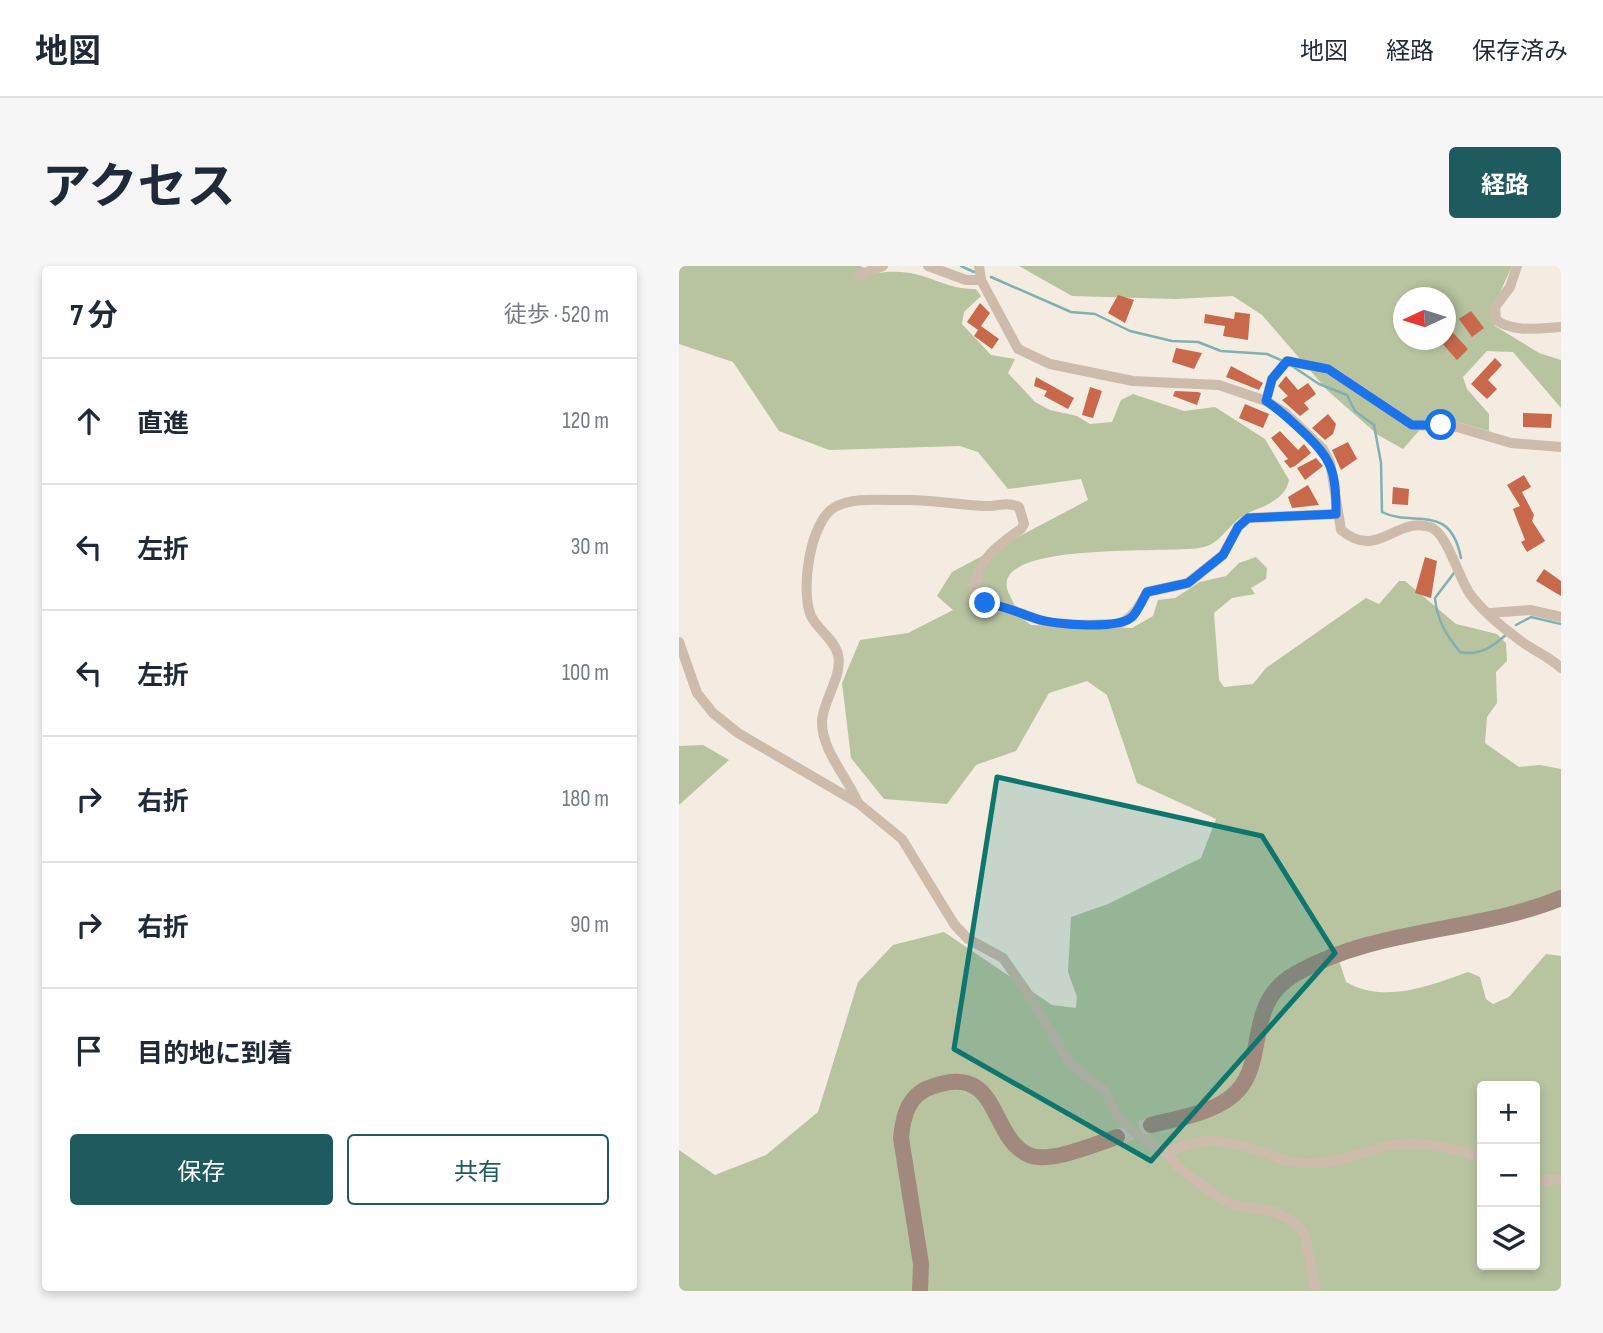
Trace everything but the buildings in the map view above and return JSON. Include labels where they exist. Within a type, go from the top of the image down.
[{"type":"street","points":[[859,275],[883,266]]},
{"type":"street","points":[[928,266],[966,280],[981,280]]},
{"type":"street","points":[[979,266],[981,280],[1019,349],[1050,364],[1133,381],[1219,385],[1266,401],[1284,412],[1322,449],[1332,472],[1336,514],[1341,530],[1363,542],[1375,542],[1412,524],[1432,527],[1440,535],[1471,595],[1517,639],[1543,653],[1561,668]]},
{"type":"street","points":[[1517,266],[1510,287],[1495,307],[1496,320],[1504,326],[1524,329],[1561,327]]},
{"type":"street","points":[[1266,401],[1272,379],[1285,364],[1328,369],[1412,425],[1457,427],[1511,443],[1561,447]]},
{"type":"street","points":[[858,803],[832,754],[822,725],[837,668],[838,652],[811,616],[807,602],[808,560],[825,516],[833,508],[848,502],[930,500],[987,506],[1010,503],[1019,507],[1024,524],[986,556],[976,573],[974,588],[985,603],[1008,606],[1038,619],[1065,623],[1119,624],[1133,617],[1147,592],[1188,583],[1223,555],[1238,527],[1248,518],[1336,514]]},
{"type":"street","points":[[1491,613],[1529,610],[1561,617]]},
{"type":"street","points":[[679,642],[697,693],[713,713],[738,733],[858,803],[911,849],[954,924],[968,939],[1003,958],[1069,1062],[1105,1091],[1116,1114],[1139,1136],[1166,1153],[1178,1167],[1220,1199],[1238,1206],[1276,1212],[1297,1224],[1305,1236],[1316,1291]]},
{"type":"street","points":[[1151,1125],[1204,1111],[1233,1096],[1250,1071],[1260,1018],[1268,1001],[1292,976],[1354,949],[1522,911],[1561,898]]},
{"type":"street","points":[[920,1291],[921,1264],[901,1138],[902,1120],[910,1101],[921,1091],[944,1083],[972,1085],[988,1098],[1009,1139],[1029,1155],[1061,1155],[1117,1137]]},
{"type":"street","points":[[1166,1153],[1190,1142],[1207,1139],[1246,1146],[1295,1163],[1342,1162],[1382,1148],[1424,1144],[1477,1156]]},
{"type":"street","points":[[1540,1181],[1561,1179]]},
{"type":"highlighted area","points":[[997,777],[1262,836],[1335,953],[1151,1161],[954,1049]]},
{"type":"green space","points":[[679,266],[860,266],[878,273],[908,273],[952,286],[976,289],[981,296],[964,312],[962,324],[991,355],[1015,359],[1008,373],[1035,402],[1050,410],[1077,416],[1090,424],[1112,422],[1121,400],[1133,394],[1184,411],[1215,407],[1265,439],[1289,480],[1278,498],[1246,514],[1210,545],[1204,547],[1085,553],[1050,557],[1023,565],[1008,578],[1010,596],[1020,616],[1031,625],[1132,628],[1153,616],[1158,600],[1175,598],[1200,582],[1226,576],[1239,563],[1256,557],[1267,568],[1266,579],[1251,588],[1255,594],[1232,598],[1214,613],[1219,680],[1224,687],[1253,684],[1266,668],[1366,598],[1379,604],[1399,581],[1405,581],[1456,624],[1497,634],[1506,643],[1507,661],[1496,672],[1497,703],[1487,717],[1485,743],[1519,767],[1540,765],[1561,769],[1561,892],[1518,908],[1336,951],[1346,982],[1361,988],[1376,992],[1407,990],[1468,972],[1480,977],[1486,999],[1493,1004],[1509,997],[1546,954],[1561,956],[1561,1291],[679,1291],[679,1150],[715,1175],[766,1155],[818,1112],[858,982],[893,945],[944,932],[1052,1005],[1076,1008],[1077,997],[1068,972],[1071,917],[1108,904],[1201,858],[1216,819],[1137,783],[1107,695],[1087,681],[1049,693],[1016,751],[976,765],[947,804],[884,799],[851,758],[842,683],[860,640],[908,633],[953,610],[937,596],[952,572],[1088,500],[1081,479],[1008,489],[978,452],[960,446],[829,450],[779,431],[733,362],[679,344]]},
{"type":"green space","points":[[1019,266],[1512,266],[1491,312],[1495,326],[1539,353],[1561,360],[1561,408],[1513,352],[1487,351],[1463,377],[1467,389],[1489,414],[1489,431],[1433,415],[1403,449],[1378,435],[1328,391],[1262,315],[1233,296],[1176,299],[1072,296]]},
{"type":"green space","points":[[703,745],[729,760],[679,805],[679,746]]},
{"type":"waterway","points":[[961,266],[974,272]]},
{"type":"waterway","points":[[991,277],[1071,312],[1095,314],[1130,331],[1172,341],[1198,342],[1221,351],[1267,354],[1283,361]]},
{"type":"waterway","points":[[1292,366],[1319,384],[1347,395],[1355,411],[1374,425],[1381,463],[1382,512],[1439,523],[1448,529],[1456,540],[1461,558]]},
{"type":"waterway","points":[[1454,573],[1435,598],[1443,627],[1460,652],[1474,653],[1485,649],[1507,634]]},
{"type":"waterway","points":[[1516,625],[1531,617],[1561,624]]},
{"type":"tunnel","points":[[1117,1137],[1151,1125]]},
{"type":"route","points":[[985,603],[1008,606],[1038,619],[1065,623],[1119,624],[1133,617],[1147,592],[1188,583],[1223,555],[1238,527],[1248,518],[1281,519],[1336,514],[1336,491],[1330,463],[1322,449],[1284,412],[1266,401],[1272,379],[1287,361],[1328,369],[1412,425],[1441,425]]}]
